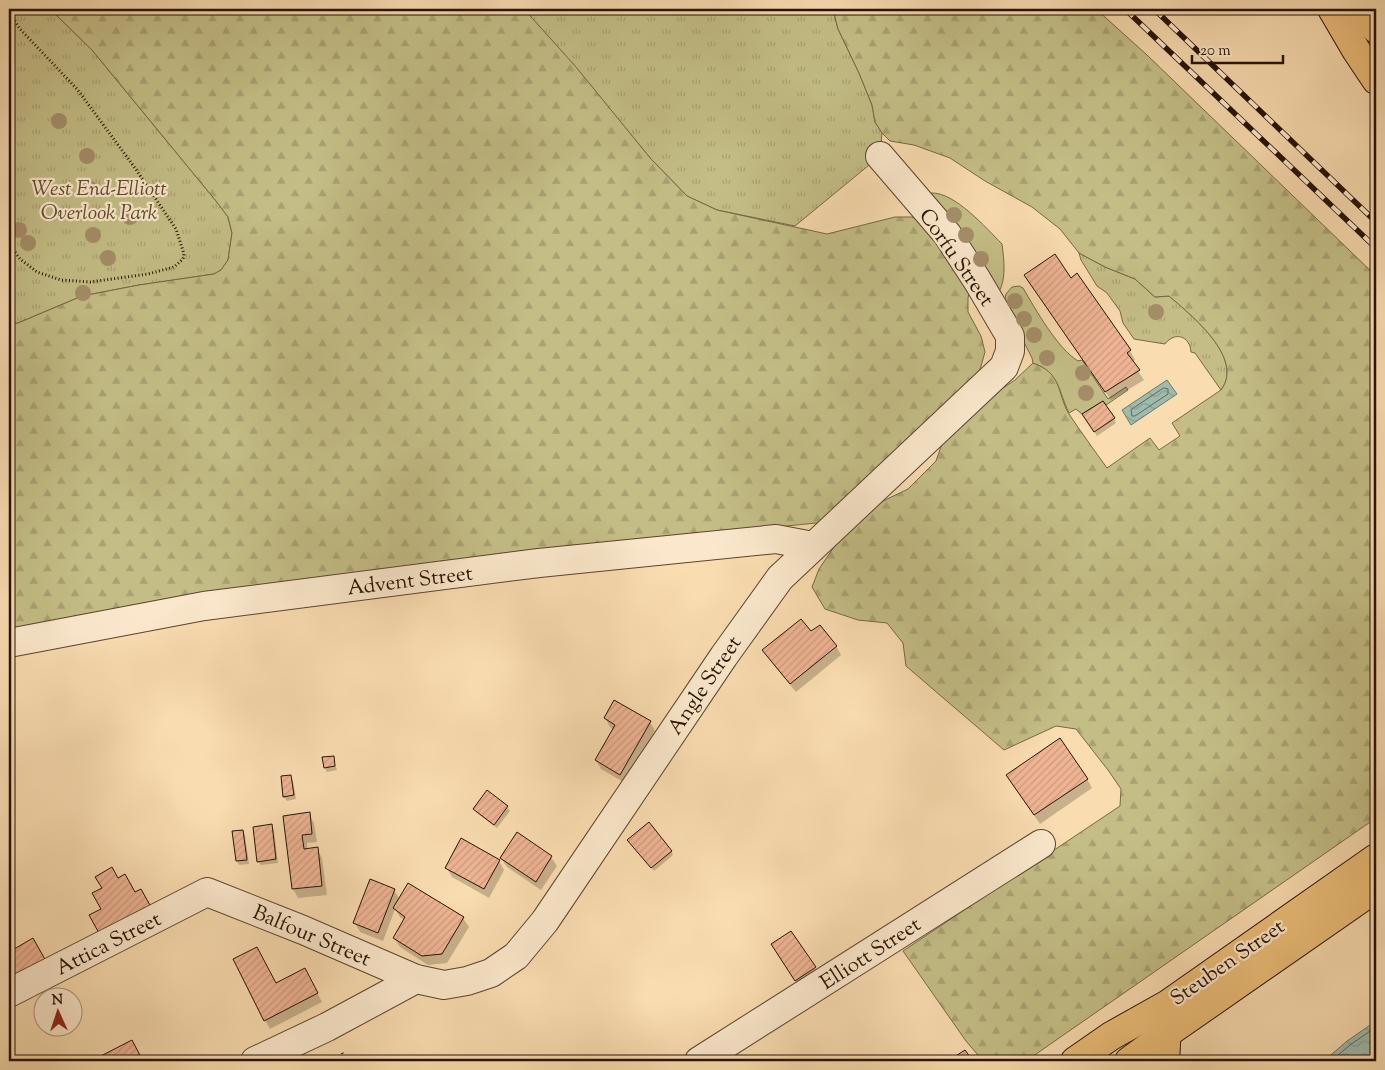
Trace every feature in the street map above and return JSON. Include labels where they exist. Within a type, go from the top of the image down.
[{"type":"main road","points":[[1332,9],[1376,80]]},
{"type":"main road","points":[[1358,9],[1376,29]]},
{"type":"main road","name":"Steuben Street","points":[[1075,1061],[1112,1036],[1168,1004],[1376,858]]},
{"type":"main road","name":"Steuben Street","points":[[1129,1061],[1376,888]]},
{"type":"main road","points":[[1165,1061],[1168,1004]]},
{"type":"street","name":"Corfu Street","points":[[880,156],[947,234],[1010,336],[1010,351],[1004,368]]},
{"type":"street","name":"Angle Street","points":[[416,979],[444,985],[467,981],[491,973],[516,956],[545,921],[756,609],[780,578],[1004,368]]},
{"type":"street","name":"Advent Street","points":[[9,643],[204,606],[539,563],[776,539],[813,546]]},
{"type":"street","name":"Elliott Street","points":[[698,1061],[1041,844]]},
{"type":"street","name":"Balfour Street","points":[[207,892],[303,930],[416,979]]},
{"type":"street","name":"Attica Street","points":[[9,993],[207,892]]},
{"type":"street","points":[[255,1061],[327,1027],[416,979]]},
{"type":"path","points":[[9,12],[20,29],[77,89],[135,168],[176,229],[184,254],[183,259],[174,267],[148,274],[90,282],[61,280],[37,272],[20,259],[9,243]]},
{"type":"green space","name":"West End-Elliott Overlook Park","points":[[9,9],[50,9],[92,50],[216,201],[228,217],[232,233],[228,260],[221,270],[214,274],[82,296],[18,323],[9,324]]},
{"type":"green space","points":[[50,9],[524,9],[576,67],[651,159],[687,196],[717,210],[827,234],[895,217],[912,217],[928,226],[971,284],[968,312],[981,336],[985,352],[979,373],[826,522],[442,561],[209,595],[9,634],[9,324],[18,323],[82,296],[214,274],[221,270],[228,260],[232,233],[228,217],[216,201],[92,50]]},
{"type":"green space","points":[[524,9],[833,9],[838,29],[859,73],[872,105],[875,122],[882,133],[880,156],[795,226],[717,210],[687,196],[651,159],[574,65]]},
{"type":"green space","points":[[833,9],[1096,9],[1147,55],[1376,276],[1376,818],[1026,1061],[983,1061],[966,1041],[903,951],[1120,806],[1121,789],[1076,729],[1056,726],[1004,750],[906,666],[903,643],[887,623],[858,620],[825,609],[812,587],[819,569],[836,544],[879,503],[908,489],[936,461],[944,438],[976,406],[1015,380],[1033,363],[1043,367],[1054,378],[1069,414],[1107,468],[1150,438],[1159,450],[1180,436],[1172,423],[1221,390],[1227,378],[1226,364],[1221,351],[1212,338],[1190,314],[1169,296],[1155,297],[1135,279],[1105,267],[1079,253],[1060,229],[1032,207],[985,181],[950,158],[914,145],[890,141],[875,122],[872,105],[838,29]]},
{"type":"green space","points":[[929,194],[940,194],[960,204],[1002,244],[1004,277],[997,295]]},
{"type":"green space","points":[[1079,253],[1105,267],[1135,279],[1155,297],[1169,296],[1190,314],[1221,351],[1226,364],[1227,378],[1221,390],[1195,353],[1191,352],[1185,339],[1181,337],[1173,338],[1165,344],[1134,339],[1123,323],[1120,311],[1107,293],[1097,286],[1081,260]]},
{"type":"green space","points":[[1019,286],[1023,288],[1062,347],[1078,361],[1082,360],[1108,399],[1126,387],[1128,390],[1106,405],[1103,401],[1082,414],[1076,409],[1069,413],[1053,377],[1042,367],[1033,363],[1004,303],[1006,294],[1012,287]]},
{"type":"water","points":[[1167,380],[1177,394],[1131,425],[1122,410]]},
{"type":"water","points":[[1376,1021],[1376,1061],[1324,1061],[1347,1041]]},
{"type":"building","points":[[1055,254],[1071,278],[1077,273],[1131,350],[1127,353],[1140,370],[1105,392],[1024,275]]},
{"type":"building","points":[[1103,401],[1115,418],[1094,432],[1082,414]]},
{"type":"building","points":[[801,619],[811,631],[820,625],[837,646],[790,684],[762,650]]},
{"type":"building","points":[[614,700],[651,721],[620,775],[595,760],[615,725],[604,718]]},
{"type":"building","points":[[1060,738],[1088,779],[1034,815],[1006,775]]},
{"type":"building","points":[[334,756],[335,766],[324,768],[322,757]]},
{"type":"building","points":[[291,775],[294,795],[283,797],[281,776]]},
{"type":"building","points":[[487,790],[508,806],[494,825],[473,809]]},
{"type":"building","points":[[310,812],[312,834],[302,835],[304,849],[318,847],[322,886],[292,889],[283,816]]},
{"type":"building","points":[[649,822],[672,851],[651,868],[627,840]]},
{"type":"building","points":[[272,824],[276,859],[257,862],[253,827]]},
{"type":"building","points":[[243,830],[247,860],[236,861],[232,831]]},
{"type":"building","points":[[517,832],[552,856],[536,882],[500,858]]},
{"type":"building","points":[[461,838],[500,860],[484,889],[445,868]]},
{"type":"building","points":[[112,867],[118,878],[125,874],[135,892],[141,889],[151,907],[100,935],[89,915],[101,909],[92,893],[102,888],[95,877]]},
{"type":"building","points":[[370,879],[395,889],[378,933],[353,923]]},
{"type":"building","points":[[408,883],[464,917],[442,954],[422,956],[393,938],[405,917],[393,908]]},
{"type":"building","points":[[791,931],[816,967],[795,981],[771,944]]},
{"type":"building","points":[[33,938],[47,963],[9,984],[9,952]]},
{"type":"building","points":[[257,947],[276,983],[305,968],[318,993],[264,1021],[233,959]]},
{"type":"building","points":[[132,1040],[143,1061],[91,1061]]},
{"type":"building","points":[[965,1050],[973,1061],[948,1061]]},
{"type":"railway","points":[[1125,9],[1376,248]]},
{"type":"railway","points":[[1154,9],[1376,222]]}]
